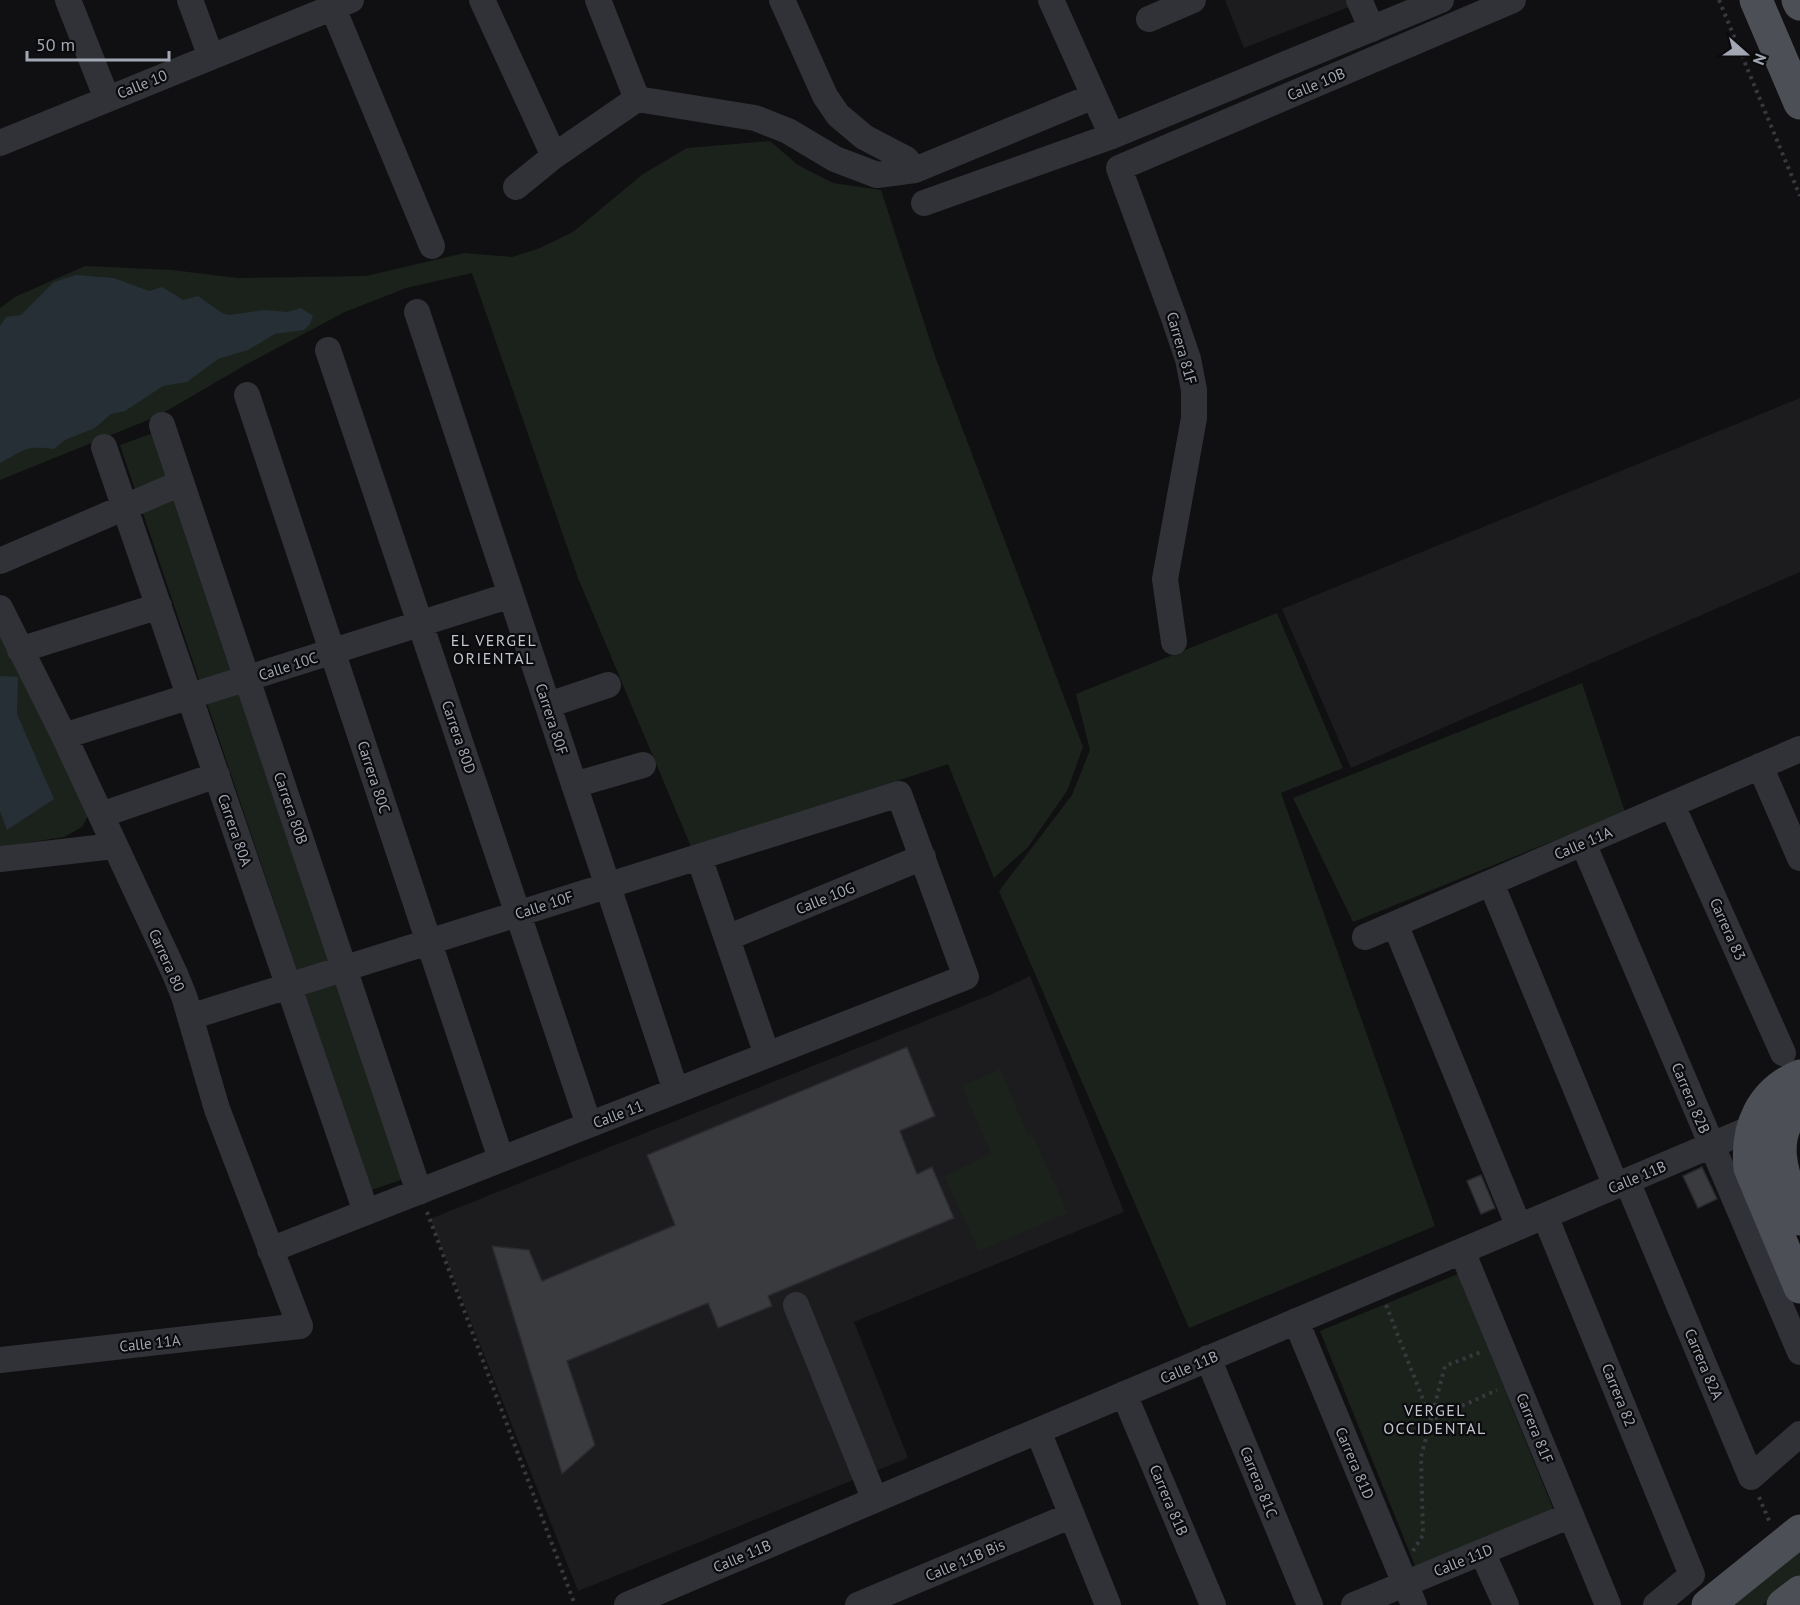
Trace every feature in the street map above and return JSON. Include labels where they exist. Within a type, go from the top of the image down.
[{"type":"main road","points":[[1756,0],[1800,103]]},
{"type":"main road","points":[[1792,1065],[1780,1087],[1766,1100],[1752,1128],[1748,1148],[1750,1168],[1800,1287]]},
{"type":"main road","points":[[1800,1105],[1784,1129],[1779,1147],[1780,1167],[1800,1219]]},
{"type":"main road","points":[[1708,1605],[1790,1539]]},
{"type":"main road","points":[[1784,1605],[1800,1592]]},
{"type":"street","points":[[68,0],[106,99]]},
{"type":"street","points":[[190,0],[211,57]]},
{"type":"street","points":[[482,0],[554,156]]},
{"type":"street","points":[[598,0],[637,99]]},
{"type":"street","points":[[782,0],[825,96],[838,115],[864,137],[906,159],[915,170]]},
{"type":"street","points":[[1051,0],[1112,136]]},
{"type":"street","points":[[1149,19],[1193,0]]},
{"type":"street","points":[[1359,0],[1371,29]]},
{"type":"street","name":"Calle 10B","points":[[924,203],[1112,136],[1441,0]]},
{"type":"street","name":"Calle 10B","points":[[1119,168],[1513,0]]},
{"type":"street","points":[[325,6],[432,246]]},
{"type":"street","name":"Calle 10","points":[[0,143],[211,57],[325,6]]},
{"type":"street","points":[[516,187],[554,156],[637,99],[755,118],[788,131],[835,159],[877,175],[915,170],[1094,96]]},
{"type":"street","name":"Carrera 81F","points":[[1119,168],[1188,359],[1194,390],[1194,418],[1165,579],[1174,642]]},
{"type":"street","name":"Carrera 80F","points":[[417,312],[676,1091]]},
{"type":"street","name":"Carrera 80D","points":[[328,350],[589,1125]]},
{"type":"street","name":"Carrera 80C","points":[[247,395],[501,1160]]},
{"type":"street","name":"Carrera 80B","points":[[162,425],[419,1192]]},
{"type":"street","name":"Carrera 80A","points":[[104,447],[366,1212]]},
{"type":"street","points":[[0,561],[181,483]]},
{"type":"street","name":"Calle 10C","points":[[64,736],[511,596]]},
{"type":"street","points":[[20,650],[159,606]]},
{"type":"street","name":"Carrera 80","points":[[0,608],[64,736],[175,974],[217,1109],[300,1326]]},
{"type":"street","points":[[548,705],[608,686]]},
{"type":"street","name":"Calle 11A","points":[[1365,937],[1800,749]]},
{"type":"street","points":[[574,784],[643,765]]},
{"type":"street","points":[[1760,766],[1800,858]]},
{"type":"street","points":[[101,815],[216,775]]},
{"type":"street","name":"Calle 10F","points":[[190,1017],[899,794],[922,857]]},
{"type":"street","name":"Carrera 83","points":[[1672,805],[1792,1065]]},
{"type":"street","name":"Carrera 82B","points":[[1583,843],[1800,1352]]},
{"type":"street","points":[[0,859],[114,846]]},
{"type":"street","points":[[699,857],[768,1055]]},
{"type":"street","name":"Calle 10G","points":[[727,938],[922,857]]},
{"type":"street","name":"Calle 11","points":[[270,1250],[966,977],[922,857]]},
{"type":"street","name":"Carrera 82A","points":[[1491,883],[1751,1477]]},
{"type":"street","points":[[1395,924],[1519,1227]]},
{"type":"street","name":"Calle 11B","points":[[627,1605],[1752,1128]]},
{"type":"street","name":"Carrera 82","points":[[1545,1216],[1692,1575],[1656,1605]]},
{"type":"street","name":"Carrera 81F","points":[[1462,1251],[1608,1605]]},
{"type":"street","points":[[796,1305],[875,1500]]},
{"type":"street","name":"Carrera 81D","points":[[1296,1321],[1410,1594]]},
{"type":"street","name":"Calle 11A","points":[[0,1360],[300,1326]]},
{"type":"street","name":"Carrera 81C","points":[[1208,1358],[1310,1605]]},
{"type":"street","name":"Carrera 81B","points":[[1124,1394],[1214,1605]]},
{"type":"street","points":[[1038,1431],[1108,1605]]},
{"type":"street","points":[[1751,1477],[1800,1434]]},
{"type":"street","name":"Calle 11B Bis","points":[[858,1605],[1072,1515]]},
{"type":"street","name":"Calle 11D","points":[[1354,1605],[1410,1594],[1482,1552],[1571,1515]]},
{"type":"street","points":[[1482,1552],[1506,1605]]},
{"type":"path","points":[[1719,0],[1800,196]]},
{"type":"path","points":[[419,1192],[575,1605]]},
{"type":"path","points":[[1383,1299],[1431,1420]]},
{"type":"path","points":[[1406,1558],[1418,1547],[1423,1535],[1421,1457],[1445,1366],[1483,1351]]},
{"type":"path","points":[[1431,1420],[1498,1390]]},
{"type":"path","points":[[1751,1477],[1790,1539]]},
{"type":"shaded area","points":[[1225,0],[1367,0],[1244,48]]},
{"type":"shaded area","points":[[770,141],[798,165],[833,183],[881,190],[936,359],[1083,747],[1067,791],[1028,847],[994,878],[948,764],[692,849],[578,578],[472,273],[406,288],[345,312],[247,364],[158,416],[0,480],[0,308],[15,297],[85,266],[172,270],[238,278],[366,276],[464,253],[512,257],[540,248],[573,232],[643,174],[687,148]]},
{"type":"shaded area","points":[[76,275],[114,278],[149,291],[162,287],[183,300],[198,296],[222,313],[229,315],[265,310],[287,312],[301,308],[313,316],[310,324],[304,330],[275,334],[248,350],[218,359],[187,382],[163,386],[125,411],[111,414],[95,428],[65,440],[54,449],[30,448],[0,463],[0,326],[6,317],[21,315],[54,282]]},
{"type":"shaded area","points":[[1800,398],[1800,572],[1351,768],[1282,609]]},
{"type":"shaded area","points":[[153,433],[404,1179],[371,1190],[120,445]]},
{"type":"shaded area","points":[[1277,613],[1343,768],[1281,793],[1435,1226],[1189,1328],[999,891],[1072,795],[1090,750],[1076,694]]},
{"type":"shaded area","points":[[0,632],[89,814],[82,827],[64,837],[0,847]]},
{"type":"shaded area","points":[[0,676],[18,677],[17,714],[54,799],[7,830],[0,811]]},
{"type":"shaded area","points":[[1582,683],[1625,812],[1353,922],[1293,798]]},
{"type":"shaded area","points":[[1030,976],[1124,1212],[854,1322],[908,1458],[578,1591],[430,1219],[990,995]]},
{"type":"shaded area","points":[[1000,1069],[1028,1135],[1032,1134],[1068,1213],[979,1251],[944,1176],[991,1154],[962,1086]]},
{"type":"shaded area","points":[[1458,1274],[1554,1511],[1416,1568],[1320,1331]]},
{"type":"shaded area","points":[[1800,1550],[1800,1576],[1763,1605],[1731,1605]]},
{"type":"building","points":[[907,1047],[935,1116],[900,1131],[917,1174],[932,1167],[954,1218],[768,1296],[772,1306],[718,1328],[708,1303],[567,1361],[595,1445],[562,1474],[492,1246],[529,1250],[542,1281],[675,1225],[647,1155]]},
{"type":"building","points":[[1702,1167],[1717,1199],[1698,1208],[1683,1176]]},
{"type":"building","points":[[1481,1175],[1495,1208],[1481,1214],[1467,1181]]},
{"type":"district","name":"EL VERGEL ORIENTAL","points":[[494,649]]},
{"type":"district","name":"VERGEL OCCIDENTAL","points":[[1435,1419]]}]
